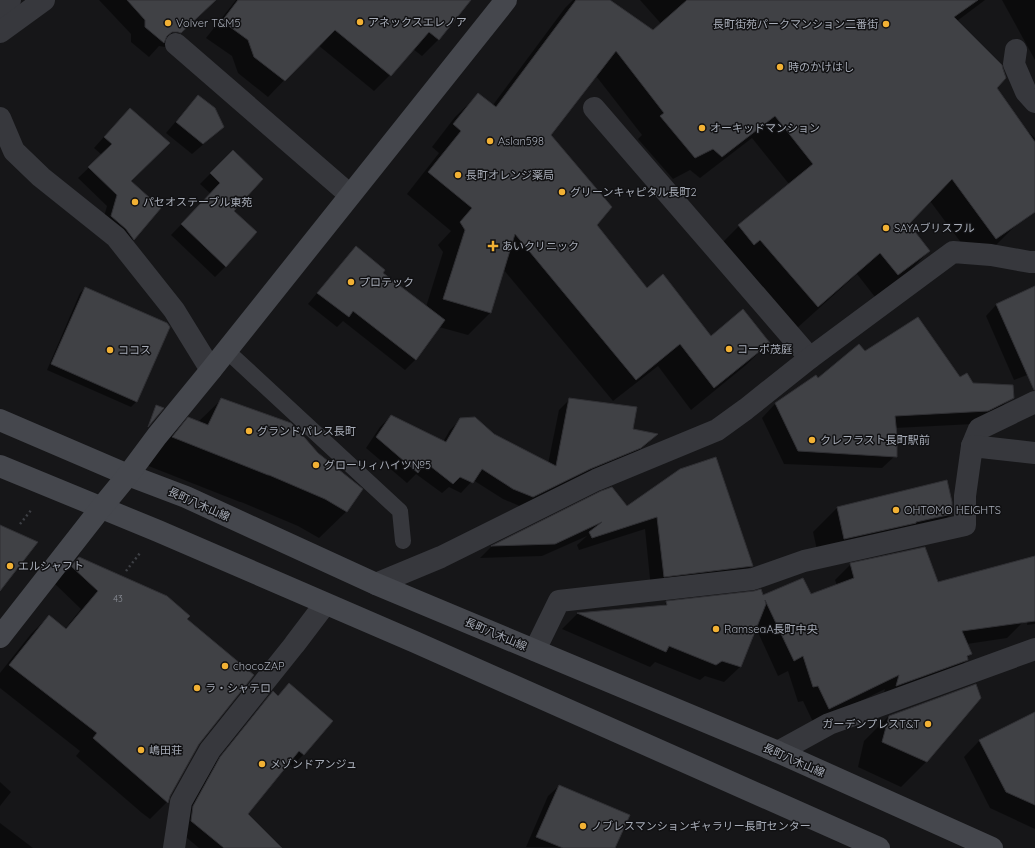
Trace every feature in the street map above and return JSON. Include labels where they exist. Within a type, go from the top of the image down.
[{"type":"street","points":[[0,22],[10,0]]},
{"type":"street","points":[[0,32],[44,0]]},
{"type":"street","points":[[0,637],[156,436],[211,370],[506,0]]},
{"type":"street","points":[[176,44],[350,195]]},
{"type":"street","points":[[1016,50],[1014,64],[1026,92],[1035,102]]},
{"type":"street","points":[[594,108],[810,358]]},
{"type":"street","points":[[0,118],[14,151],[41,177],[116,237],[174,310],[211,370]]},
{"type":"street","points":[[376,584],[441,557],[596,480],[716,430],[752,405],[810,358],[953,252],[991,255],[1033,265]]},
{"type":"street","points":[[535,650],[559,601],[753,579],[804,561],[965,525],[965,496],[972,446],[979,429],[1035,402]]},
{"type":"street","name":"長町八木山線","points":[[0,420],[186,497],[376,584],[778,752],[992,848]]},
{"type":"street","points":[[972,446],[1035,453]]},
{"type":"street","points":[[0,466],[165,534],[415,642],[879,848]]},
{"type":"street","points":[[174,848],[181,802],[210,750],[325,604]]},
{"type":"street","points":[[778,752],[829,724],[1035,649]]},
{"type":"lane","points":[[226,350],[400,511],[404,542]]},
{"type":"path","points":[[20,524],[35,506]]},
{"type":"path","points":[[126,571],[142,551]]},
{"type":"building","name":"Volver T&M5","points":[[127,0],[216,0],[181,33],[172,32],[167,36],[164,43],[145,27],[145,20]]},
{"type":"building","points":[[238,0],[471,0],[439,40],[429,32],[391,76],[335,30],[285,81],[254,57],[248,40],[222,21]]},
{"type":"building","points":[[576,0],[610,0],[653,30],[687,0],[978,0],[954,17],[1002,65],[1006,78],[997,88],[1035,142],[1035,212],[996,239],[952,179],[909,224],[930,251],[898,275],[880,253],[818,307],[760,240],[754,245],[738,225],[813,164],[775,116],[722,157],[713,149],[695,158],[660,116],[664,113],[616,51],[551,135],[612,207],[597,225],[647,288],[663,274],[711,336],[743,309],[770,343],[714,388],[680,344],[636,380],[515,234],[491,313],[443,299],[465,230],[460,222],[472,208],[428,172],[461,131],[453,124],[478,93],[496,107]]},
{"type":"building","points":[[198,95],[215,108],[224,127],[203,144],[176,122]]},
{"type":"building","points":[[130,108],[170,143],[131,181],[161,208],[134,240],[126,229],[111,216],[117,195],[88,167],[112,144],[104,137]]},
{"type":"building","points":[[233,150],[263,179],[234,211],[257,232],[226,267],[181,224],[220,183],[210,173]]},
{"type":"building","points":[[356,246],[385,270],[383,273],[445,320],[416,360],[353,311],[349,317],[317,293]]},
{"type":"building","points":[[1035,286],[1035,390],[1034,390],[996,304]]},
{"type":"building","points":[[85,287],[167,323],[170,327],[137,402],[51,364]]},
{"type":"building","points":[[918,317],[960,377],[967,373],[973,383],[1013,385],[1014,398],[988,411],[895,416],[897,457],[798,451],[775,403],[816,375],[818,378],[859,344],[865,351]]},
{"type":"building","points":[[221,398],[291,423],[318,453],[363,489],[347,512],[325,499],[269,475],[172,437],[188,417],[208,425]]},
{"type":"building","points":[[569,398],[637,407],[633,429],[658,434],[641,448],[590,469],[533,497],[513,489],[482,469],[473,483],[460,477],[453,484],[425,462],[418,473],[376,437],[391,415],[446,442],[460,418],[475,417],[494,434],[556,466]]},
{"type":"building","points":[[156,405],[164,408],[148,427]]},
{"type":"building","points":[[716,457],[753,566],[664,577],[657,517],[592,538],[589,532],[602,522],[555,544],[491,546],[601,491],[612,487],[627,506],[680,469]]},
{"type":"building","name":"OHTOMO HEIGHTS","points":[[947,480],[952,502],[952,514],[844,539],[837,507]]},
{"type":"building","name":"エルシャフト","points":[[0,525],[38,542],[0,591]]},
{"type":"building","points":[[925,547],[938,582],[1035,556],[1035,621],[962,631],[972,654],[967,656],[968,660],[896,686],[899,675],[829,709],[818,686],[813,687],[803,656],[794,661],[765,600],[766,604],[741,667],[722,661],[716,665],[669,646],[666,652],[577,613],[667,605],[666,601],[761,589],[763,595],[803,578],[811,594],[854,578],[850,563]]},
{"type":"building","points":[[79,557],[167,596],[190,616],[187,619],[254,675],[199,744],[170,796],[168,803],[93,738],[97,733],[9,665],[49,615],[66,629],[98,591],[71,566]]},
{"type":"building","points":[[289,683],[333,721],[304,755],[299,751],[248,814],[282,848],[224,848],[191,821],[193,806],[220,757],[273,691],[278,696]]},
{"type":"building","name":"ガーデンプレスT&T","points":[[976,684],[981,698],[927,762],[882,742],[889,716]]},
{"type":"building","points":[[1035,712],[1035,805],[1006,792],[979,740]]},
{"type":"building","name":"ノブレスマンションギャラリー長町センター","points":[[559,785],[630,815],[615,848],[563,848],[536,837]]},
{"type":"place","name":"アネックスエレノア","points":[[360,22]]},
{"type":"place","name":"Volver T&M5","points":[[168,23]]},
{"type":"place","name":"長町街苑パークマンション二番街","points":[[886,24]]},
{"type":"place","name":"時のかけはし","points":[[780,67]]},
{"type":"place","name":"オーキッドマンション","points":[[702,128]]},
{"type":"place","name":"Aslan598","points":[[490,141]]},
{"type":"place","name":"長町オレンジ薬局","points":[[458,175]]},
{"type":"place","name":"グリーンキャピタル長町2","points":[[562,192]]},
{"type":"place","name":"パセオステーブル東苑","points":[[135,202]]},
{"type":"place","name":"SAYAブリスフル","points":[[886,228]]},
{"type":"place","name":"あいクリニック","points":[[493,246]]},
{"type":"place","name":"プロテック","points":[[351,282]]},
{"type":"place","name":"コーポ茂庭","points":[[729,349]]},
{"type":"place","name":"ココス","points":[[110,350]]},
{"type":"place","name":"グランドパレス長町","points":[[249,431]]},
{"type":"place","name":"クレフラスト長町駅前","points":[[812,440]]},
{"type":"place","name":"グローリィハイツ№5","points":[[316,465]]},
{"type":"place","name":"OHTOMO HEIGHTS","points":[[896,510]]},
{"type":"place","name":"エルシャフト","points":[[10,566]]},
{"type":"place","name":"RamseaA長町中央","points":[[716,629]]},
{"type":"place","name":"chocoZAP","points":[[225,666]]},
{"type":"place","name":"ラ・シャテロ","points":[[197,688]]},
{"type":"place","name":"ガーデンプレスT&T","points":[[928,724]]},
{"type":"place","name":"嶋田荘","points":[[141,750]]},
{"type":"place","name":"メゾンドアンジュ","points":[[262,764]]},
{"type":"place","name":"ノブレスマンションギャラリー長町センター","points":[[583,826]]}]
